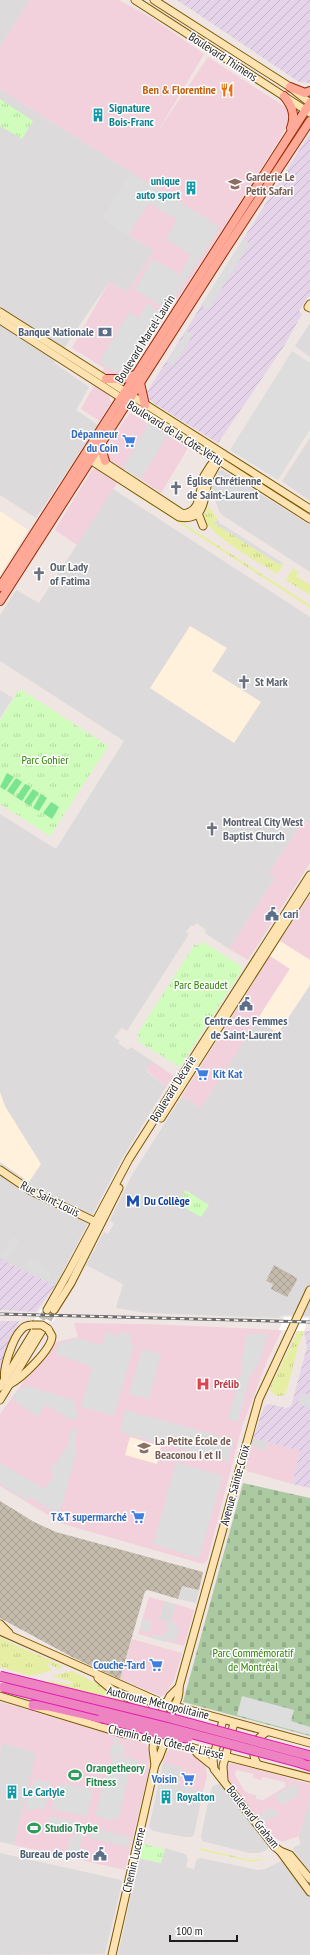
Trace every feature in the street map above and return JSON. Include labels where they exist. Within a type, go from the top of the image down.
[{"type":"highway","name":"Autoroute Métropolitaine","points":[[0,1676],[166,1717],[310,1756]]},
{"type":"highway","name":"Autoroute Métropolitaine","points":[[0,1686],[222,1742],[310,1766]]},
{"type":"highway","points":[[33,1706],[49,1706],[99,1722],[172,1736],[222,1742]]},
{"type":"main road","name":"Boulevard Thimens","points":[[135,0],[284,96],[309,107]]},
{"type":"main road","name":"Boulevard Thimens","points":[[154,0],[290,88],[309,107]]},
{"type":"main road","points":[[290,88],[305,93],[310,91]]},
{"type":"main road","points":[[284,96],[291,106],[294,114],[292,125],[286,139]]},
{"type":"main road","name":"Boulevard Marcel-Laurin","points":[[0,587],[89,456],[100,445],[126,398],[137,374],[286,139],[309,107]]},
{"type":"main road","name":"Boulevard Marcel-Laurin","points":[[0,601],[126,398],[140,382],[310,121]]},
{"type":"main road","name":"Boulevard de la Côte-Vertu","points":[[0,312],[106,379],[126,398],[145,405],[310,509]]},
{"type":"main road","name":"Boulevard de la Côte-Vertu","points":[[0,320],[126,398],[217,460],[310,519]]},
{"type":"main road","points":[[106,379],[123,379],[137,374]]},
{"type":"main road","points":[[140,382],[145,405]]},
{"type":"main road","points":[[100,445],[105,461]]},
{"type":"main road","points":[[89,456],[181,516],[190,518],[198,513],[206,500],[209,480],[221,452]]},
{"type":"main road","points":[[89,456],[105,461],[117,473]]},
{"type":"main road","points":[[181,516],[191,512],[197,504],[201,496],[203,479],[217,460]]},
{"type":"main road","points":[[198,513],[203,526]]},
{"type":"main road","name":"Boulevard Décarie","points":[[98,1223],[129,1159],[310,875]]},
{"type":"main road","name":"Boulevard Décarie","points":[[50,1310],[68,1273],[132,1162],[310,885]]},
{"type":"main road","name":"Rue Saint-Louis","points":[[0,1170],[31,1191],[98,1223]]},
{"type":"main road","name":"Avenue Sainte-Croix","points":[[175,1706],[180,1694],[179,1687],[259,1399],[310,1290]]},
{"type":"main road","points":[[0,1387],[8,1382],[19,1379],[50,1345],[52,1336],[38,1325],[23,1328],[18,1333],[7,1361],[4,1375],[8,1382]]},
{"type":"main road","points":[[0,1400],[8,1382],[43,1328]]},
{"type":"main road","points":[[0,1624],[11,1634]]},
{"type":"main road","points":[[0,1631],[11,1634],[92,1673],[166,1704],[310,1743]]},
{"type":"main road","points":[[92,1673],[111,1689],[142,1704],[147,1714],[144,1725],[137,1731],[99,1722]]},
{"type":"main road","name":"Avenue Sainte-Croix","points":[[166,1704],[179,1687]]},
{"type":"main road","points":[[0,1696],[33,1706]]},
{"type":"main road","name":"Chemin Lucerne","points":[[112,1955],[155,1765],[154,1740],[159,1717],[166,1704]]},
{"type":"main road","name":"Chemin Lucerne","points":[[155,1765],[160,1758],[175,1706]]},
{"type":"main road","points":[[213,1766],[214,1752],[223,1720]]},
{"type":"main road","name":"Chemin de la Côte-de-Liesse","points":[[99,1722],[121,1733],[214,1752],[310,1778]]},
{"type":"main road","name":"Boulevard Graham","points":[[225,1782],[222,1768],[234,1723]]},
{"type":"main road","points":[[257,1764],[253,1754],[255,1742],[258,1737],[267,1732]]},
{"type":"main road","name":"Boulevard Graham","points":[[192,1748],[213,1766],[272,1843],[280,1851],[310,1892]]},
{"type":"main road","name":"Boulevard Graham","points":[[280,1851],[290,1855],[310,1879]]},
{"type":"shaded area","points":[[0,0],[30,0],[0,47]]},
{"type":"shaded area","points":[[30,0],[119,0],[152,18],[204,54],[156,134],[208,57],[287,108],[289,114],[290,122],[267,159],[192,277],[128,372],[113,375],[109,398],[111,402],[100,421],[81,409],[104,368],[72,348],[109,282],[127,292],[154,251],[102,218],[131,172],[0,89],[0,47]]},
{"type":"shaded area","points":[[177,0],[310,0],[310,83],[299,82]]},
{"type":"shaded area","points":[[0,89],[131,172],[102,218],[154,251],[127,292],[109,282],[54,363],[89,387],[76,410],[98,425],[36,518],[0,495]]},
{"type":"shaded area","points":[[310,133],[310,294],[299,311],[302,314],[284,346],[218,443],[155,404],[148,398],[147,392]]},
{"type":"shaded area","points":[[131,172],[220,227],[167,310],[135,289],[153,259],[180,275],[191,255],[166,239],[177,220],[149,203],[128,236],[102,218]]},
{"type":"shaded area","points":[[243,239],[250,244],[208,310],[201,305]]},
{"type":"shaded area","points":[[148,303],[164,315],[132,366],[124,372],[114,372],[99,362],[129,312],[138,318]]},
{"type":"shaded area","points":[[310,323],[310,357],[295,346]]},
{"type":"shaded area","points":[[187,331],[193,335],[173,367],[167,362]]},
{"type":"shaded area","points":[[292,351],[310,363],[310,429],[278,480],[230,450]]},
{"type":"shaded area","points":[[130,413],[188,448],[161,493],[126,469],[77,545],[55,530],[92,470],[96,469],[107,452],[107,445]]},
{"type":"shaded area","points":[[150,421],[169,434],[140,480],[123,467]]},
{"type":"shaded area","points":[[310,438],[310,501],[282,481]]},
{"type":"shaded area","points":[[222,470],[310,525],[310,572],[222,515],[219,511],[212,491],[214,479],[219,471]]},
{"type":"shaded area","points":[[113,489],[310,617],[310,820],[308,824],[303,821],[269,873],[275,878],[229,949],[205,933],[206,930],[196,923],[194,926],[191,925],[186,932],[189,934],[127,1031],[122,1028],[114,1037],[120,1041],[118,1043],[128,1050],[131,1047],[152,1061],[146,1071],[166,1087],[121,1160],[55,1286],[0,1259],[0,814],[56,849],[124,741],[0,661],[0,615],[16,590],[39,603]]},
{"type":"shaded area","points":[[0,511],[28,530],[0,575]]},
{"type":"shaded area","points":[[218,520],[220,523],[283,563],[278,564],[214,523]]},
{"type":"shaded area","points":[[190,626],[227,648],[212,671],[261,702],[234,743],[150,688]]},
{"type":"shaded area","points":[[0,690],[13,698],[0,718]]},
{"type":"shaded area","points":[[310,820],[310,863],[248,960],[229,949],[275,878],[269,873],[303,821],[307,824]]},
{"type":"shaded area","points":[[310,895],[310,960],[280,941]]},
{"type":"shaded area","points":[[280,941],[310,960],[310,985],[278,1033],[257,1020],[290,969],[270,956]]},
{"type":"shaded area","points":[[270,956],[290,968],[201,1108],[182,1096]]},
{"type":"shaded area","points":[[310,985],[310,1316],[284,1315],[278,1318],[146,1313],[116,1308],[123,1284],[86,1265],[104,1232],[108,1234],[114,1224],[110,1220],[132,1175],[182,1096],[201,1108],[257,1020],[278,1033]]},
{"type":"shaded area","points":[[152,1061],[174,1076],[166,1087],[146,1070]]},
{"type":"shaded area","points":[[0,1092],[5,1106],[41,1164],[29,1182],[0,1162]]},
{"type":"shaded area","points":[[13,1236],[20,1241],[8,1259],[0,1255]]},
{"type":"shaded area","points":[[29,1258],[42,1265],[41,1268],[52,1273],[49,1280],[24,1267]]},
{"type":"shaded area","points":[[0,1259],[55,1286],[36,1312],[0,1310]]},
{"type":"shaded area","points":[[274,1265],[297,1278],[287,1297],[271,1289],[273,1284],[266,1281]]},
{"type":"shaded area","points":[[0,1321],[19,1321],[4,1360],[0,1375]]},
{"type":"shaded area","points":[[74,1323],[144,1324],[282,1330],[267,1361],[242,1427],[207,1561],[203,1564],[63,1524],[0,1486],[0,1414],[29,1374],[56,1342],[78,1337]]},
{"type":"shaded area","points":[[120,1331],[132,1335],[130,1343],[134,1345],[114,1416],[81,1407],[92,1367],[55,1354],[59,1344],[79,1338],[102,1345],[106,1332],[119,1336]]},
{"type":"shaded area","points":[[304,1331],[310,1331],[310,1488],[292,1484],[300,1451],[253,1438],[264,1407],[269,1404],[286,1408],[290,1407],[292,1403],[307,1347]]},
{"type":"shaded area","points":[[268,1333],[259,1364],[251,1374],[238,1422],[228,1419],[242,1369],[241,1363],[247,1334]]},
{"type":"shaded area","points":[[142,1349],[161,1354],[149,1399],[129,1394]]},
{"type":"shaded area","points":[[27,1386],[74,1400],[78,1418],[71,1420],[46,1405],[37,1417],[12,1399],[18,1391]]},
{"type":"shaded area","points":[[301,1393],[310,1395],[310,1407],[298,1404]]},
{"type":"shaded area","points":[[125,1410],[234,1440],[228,1462],[120,1432]]},
{"type":"shaded area","points":[[71,1429],[77,1429],[75,1450],[77,1451],[61,1508],[57,1514],[30,1497],[27,1501],[0,1484],[0,1463],[45,1489],[54,1475],[50,1471],[68,1445]]},
{"type":"shaded area","name":"La Petite École de Beaconou I et II","points":[[130,1437],[161,1446],[157,1464],[125,1455]]},
{"type":"shaded area","points":[[253,1438],[268,1442],[265,1451],[251,1446]]},
{"type":"shaded area","points":[[268,1442],[300,1451],[292,1484],[247,1471],[246,1466],[251,1446],[265,1451]]},
{"type":"shaded area","points":[[176,1462],[223,1476],[199,1558],[153,1544]]},
{"type":"shaded area","points":[[0,1501],[34,1522],[56,1532],[203,1572],[199,1590],[182,1586],[178,1599],[148,1590],[145,1591],[120,1679],[72,1657],[0,1618]]},
{"type":"shaded area","points":[[182,1585],[199,1590],[196,1603],[178,1599]]},
{"type":"shaded area","points":[[149,1597],[164,1601],[159,1620],[171,1622],[176,1604],[194,1610],[184,1646],[138,1634]]},
{"type":"shaded area","points":[[164,1601],[176,1604],[171,1623],[159,1620]]},
{"type":"shaded area","points":[[142,1619],[152,1622],[149,1633],[140,1630]]},
{"type":"shaded area","points":[[167,1622],[177,1623],[176,1627],[179,1630],[176,1642],[167,1639],[166,1642],[151,1638],[152,1634],[162,1637],[164,1632],[169,1633],[169,1630],[165,1629]]},
{"type":"shaded area","points":[[132,1639],[182,1653],[174,1680],[165,1695],[161,1696],[120,1679]]},
{"type":"shaded area","points":[[242,1696],[294,1710],[291,1721],[310,1727],[310,1735],[237,1715]]},
{"type":"shaded area","points":[[0,1702],[147,1745],[150,1760],[149,1769],[125,1870],[14,1845],[36,1752],[2,1743],[0,1751]]},
{"type":"shaded area","points":[[114,1738],[119,1739],[118,1744],[125,1746],[122,1757],[119,1757],[118,1759],[122,1759],[123,1756],[140,1761],[138,1770],[129,1768],[126,1772],[129,1773],[119,1818],[116,1817],[115,1821],[95,1816],[107,1768],[110,1768],[113,1758],[109,1757]]},
{"type":"shaded area","points":[[2,1743],[37,1752],[14,1845],[0,1842],[0,1751]]},
{"type":"shaded area","points":[[170,1749],[188,1753],[199,1759],[206,1766],[207,1777],[203,1791],[179,1785],[182,1768],[163,1763],[166,1753]]},
{"type":"shaded area","points":[[163,1763],[182,1768],[179,1785],[203,1791],[194,1835],[191,1837],[153,1831],[149,1827]]},
{"type":"shaded area","points":[[233,1763],[310,1784],[310,1798],[299,1836],[282,1842],[274,1837],[227,1778],[226,1767]],"holes":[[[236,1770],[254,1774],[253,1778],[261,1780],[263,1777],[285,1782],[285,1787],[263,1800],[256,1799],[256,1795],[248,1793],[244,1790],[235,1775]]]},
{"type":"shaded area","points":[[34,1779],[51,1783],[45,1810],[34,1808],[33,1811],[25,1809],[30,1785],[33,1785]]},
{"type":"shaded area","points":[[62,1783],[93,1790],[87,1817],[52,1809],[58,1785],[62,1786]]},
{"type":"shaded area","points":[[296,1783],[300,1790],[297,1792],[299,1795],[281,1805],[275,1795]]},
{"type":"shaded area","points":[[218,1784],[223,1785],[269,1845],[267,1850],[259,1853],[249,1853],[202,1841],[201,1836],[211,1789],[213,1786]]},
{"type":"shaded area","points":[[310,1798],[310,1872],[293,1849],[295,1846],[300,1845],[299,1836]]},
{"type":"shaded area","points":[[271,1807],[279,1816],[277,1818],[272,1816],[262,1823],[258,1817]]},
{"type":"shaded area","points":[[50,1816],[85,1824],[78,1854],[67,1852],[71,1836],[75,1837],[76,1831],[74,1831],[73,1834],[42,1827],[49,1822]]},
{"type":"shaded area","points":[[92,1828],[130,1837],[128,1847],[90,1838]]},
{"type":"shaded area","points":[[165,1848],[185,1854],[188,1858],[186,1867],[194,1869],[196,1860],[200,1858],[258,1870],[265,1869],[281,1861],[310,1897],[310,1955],[118,1955],[139,1858],[161,1863]]},
{"type":"shaded area","points":[[0,1853],[121,1880],[122,1883],[105,1954],[0,1955]]},
{"type":"green space","points":[[0,99],[33,121],[22,139],[0,126]]},
{"type":"green space","points":[[126,486],[310,605],[310,608],[131,492]]},
{"type":"green space","points":[[209,506],[218,520],[214,523],[278,563],[284,564],[277,574],[224,540],[207,524],[203,517]]},
{"type":"green space","points":[[293,568],[299,572],[296,576],[310,585],[310,595],[287,581],[286,579]]},
{"type":"green space","name":"Parc Gohier","points":[[20,689],[108,746],[50,836],[0,804],[0,720]]},
{"type":"green space","points":[[7,773],[14,777],[5,790],[0,787]]},
{"type":"green space","points":[[16,778],[22,782],[13,795],[7,791]]},
{"type":"green space","points":[[25,784],[31,787],[22,801],[16,797]]},
{"type":"green space","points":[[33,789],[39,793],[30,806],[24,802]]},
{"type":"green space","points":[[41,794],[47,798],[39,811],[33,808]]},
{"type":"green space","points":[[51,802],[59,807],[52,819],[43,813]]},
{"type":"green space","name":"Parc Beaudet","points":[[201,941],[242,967],[242,970],[180,1067],[138,1041],[141,1038],[137,1035],[195,944],[200,947]]},
{"type":"green space","points":[[185,1190],[209,1205],[201,1217],[180,1205]]},
{"type":"green space","points":[[298,1331],[304,1331],[298,1347],[287,1390],[283,1396],[277,1396],[271,1392],[270,1388]]},
{"type":"green space","name":"Parc Commémoratif de Montréal","points":[[243,1483],[310,1498],[310,1736],[183,1702]]},
{"type":"green space","points":[[0,1637],[63,1666],[58,1669],[48,1663],[47,1665],[53,1670],[30,1676],[0,1667]]},
{"type":"green space","points":[[72,1671],[142,1707],[34,1681],[51,1681],[71,1685],[72,1682],[52,1676]]},
{"type":"green space","points":[[144,1844],[163,1849],[165,1848],[161,1863],[139,1858],[142,1846]]},
{"type":"green space","points":[[200,1848],[250,1860],[269,1858],[252,1862],[200,1850]]},
{"type":"pier","points":[[41,1309],[59,1310],[53,1322],[34,1321]]},
{"type":"pier","points":[[284,1317],[309,1318],[304,1331],[279,1330]]},
{"type":"tunnel","points":[[36,1328],[47,1310]]},
{"type":"tunnel","points":[[43,1329],[54,1310]]},
{"type":"railway","points":[[0,1314],[310,1322]]},
{"type":"place","name":"Ben & Florentine","points":[[227,90]]},
{"type":"place","name":"Signature Bois-Franc","points":[[98,115]]},
{"type":"place","name":"Garderie Le Petit Safari","points":[[235,184]]},
{"type":"place","name":"unique auto sport","points":[[191,188]]},
{"type":"place","name":"Banque Nationale","points":[[105,332]]},
{"type":"place","name":"Dépanneur du Coin","points":[[129,441]]},
{"type":"place","name":"Église Chrétienne de Saint-Laurent","points":[[176,488]]},
{"type":"place","name":"Our Lady of Fatima","points":[[39,574]]},
{"type":"place","name":"St Mark","points":[[244,682]]},
{"type":"place","name":"Montreal City West Baptist Church","points":[[212,829]]},
{"type":"place","name":"cari","points":[[272,914]]},
{"type":"place","name":"Centre des Femmes de Saint-Laurent","points":[[246,1004]]},
{"type":"place","name":"Kit Kat","points":[[202,1074]]},
{"type":"place","name":"Du Collège","points":[[133,1201]]},
{"type":"place","name":"Prélib","points":[[203,1384]]},
{"type":"place","name":"La Petite École de Beaconou I et II","points":[[144,1448]]},
{"type":"place","name":"T&T supermarché","points":[[138,1517]]},
{"type":"place","name":"Couche-Tard","points":[[156,1665]]},
{"type":"place","name":"Orangetheory Fitness","points":[[75,1775]]},
{"type":"place","name":"Voisin","points":[[188,1779]]},
{"type":"place","name":"Le Carlyle","points":[[12,1792]]},
{"type":"place","name":"Royalton","points":[[166,1797]]},
{"type":"place","name":"Studio Trybe","points":[[34,1828]]},
{"type":"place","name":"Bureau de poste","points":[[100,1854]]}]
